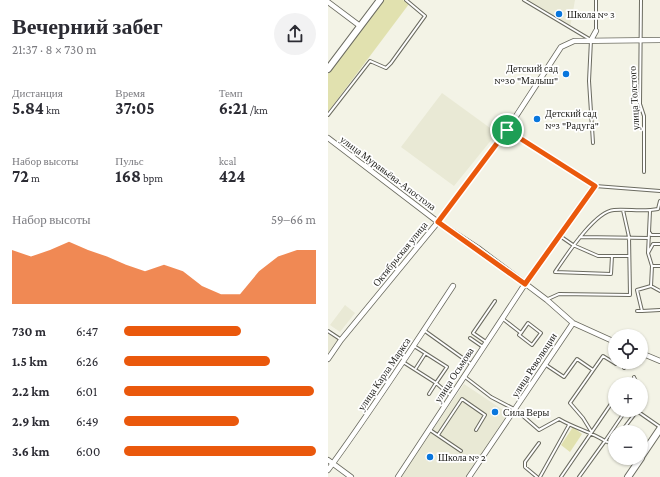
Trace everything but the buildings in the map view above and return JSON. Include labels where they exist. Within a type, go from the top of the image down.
[{"type":"main road","points":[[328,69],[380,0]]},
{"type":"main road","points":[[648,447],[660,428]]},
{"type":"main road","points":[[628,477],[636,465]]},
{"type":"street","points":[[328,2],[360,26]]},
{"type":"street","points":[[591,40],[596,31]]},
{"type":"street","name":"Октябрьская улица","points":[[328,359],[341,340],[438,222],[507,130],[561,47],[574,41],[660,40]]},
{"type":"street","name":"улица Муравьёва-Апостола","points":[[328,138],[438,222],[547,300],[573,323],[608,339]]},
{"type":"street","name":"улица Осьмова","points":[[398,477],[484,344],[595,186]]},
{"type":"street","name":"улица Карла Маркса","points":[[328,470],[393,379],[402,361],[454,286]]},
{"type":"street","name":"улица Революции","points":[[469,477],[516,410],[573,323]]},
{"type":"street","points":[[648,356],[660,360]]},
{"type":"street","points":[[328,460],[351,477]]},
{"type":"lane","points":[[328,116],[370,61],[386,68],[391,63],[425,16],[406,0]]},
{"type":"lane","points":[[524,0],[591,40],[589,81],[593,143]]},
{"type":"lane","points":[[596,0],[596,31]]},
{"type":"lane","name":"улица Толстого","points":[[640,0],[640,104],[644,116],[644,172]]},
{"type":"lane","points":[[507,130],[595,186],[660,191]]},
{"type":"lane","points":[[612,256],[611,274],[555,272],[573,245],[602,214],[612,210],[650,211],[658,209],[660,201]]},
{"type":"lane","points":[[547,300],[559,294],[630,295],[629,237],[623,210]]},
{"type":"lane","points":[[650,211],[648,254],[652,266],[651,286]]},
{"type":"lane","points":[[649,230],[651,235],[660,235]]},
{"type":"lane","points":[[560,236],[573,245],[598,256],[629,256]]},
{"type":"lane","points":[[580,237],[649,238]]},
{"type":"lane","points":[[648,254],[653,244],[660,244]]},
{"type":"lane","points":[[652,266],[660,266]]},
{"type":"lane","points":[[642,311],[637,290],[651,286],[660,291]]},
{"type":"lane","points":[[484,344],[473,333],[495,301]]},
{"type":"lane","points":[[637,310],[660,310]]},
{"type":"lane","points":[[502,318],[521,333],[519,335],[532,344],[541,333],[528,323],[521,333]]},
{"type":"lane","points":[[424,330],[471,364]]},
{"type":"lane","points":[[328,331],[341,340]]},
{"type":"lane","points":[[470,338],[484,344]]},
{"type":"lane","points":[[413,346],[447,367],[429,394]]},
{"type":"lane","points":[[416,368],[425,354]]},
{"type":"lane","points":[[591,432],[583,418],[570,403],[603,356],[608,359]]},
{"type":"lane","points":[[545,365],[564,377],[577,359],[593,370]]},
{"type":"lane","points":[[402,361],[416,368],[451,396]]},
{"type":"lane","points":[[464,375],[491,397],[516,410],[539,430],[559,419],[570,425],[591,432],[608,442]]},
{"type":"lane","points":[[438,435],[462,398],[485,415],[476,430]]},
{"type":"lane","points":[[561,477],[608,408]]},
{"type":"lane","points":[[579,477],[621,417]]},
{"type":"lane","points":[[646,417],[660,428]]},
{"type":"lane","points":[[538,443],[524,462],[525,467],[539,477],[570,425]]},
{"type":"lane","points":[[429,429],[461,451]]},
{"type":"shaded area","name":"Школа № 3","points":[[521,0],[575,0],[570,28]]},
{"type":"shaded area","points":[[442,93],[497,133],[454,186],[401,147]]},
{"type":"shaded area","points":[[345,305],[355,313],[340,332],[330,325]]},
{"type":"shaded area","points":[[328,332],[339,340],[328,356]]},
{"type":"shaded area","points":[[464,384],[509,414],[466,477],[400,477]]},
{"type":"green space","points":[[384,0],[403,0],[409,4],[328,112],[328,74]]},
{"type":"green space","points":[[573,427],[582,434],[570,452],[561,445]]},
{"type":"place","name":"Школа № 3","points":[[559,14]]},
{"type":"place","name":"Детский сад №30 \"Малыш\"","points":[[566,74]]},
{"type":"place","name":"Детский сад №3 \"Радуга\"","points":[[537,119]]},
{"type":"place","name":"Сила Веры","points":[[495,412]]},
{"type":"place","name":"Школа № 2","points":[[430,457]]},
{"type":"route","points":[[507,130],[595,186],[525,284],[478,248],[438,222],[507,130]]}]
